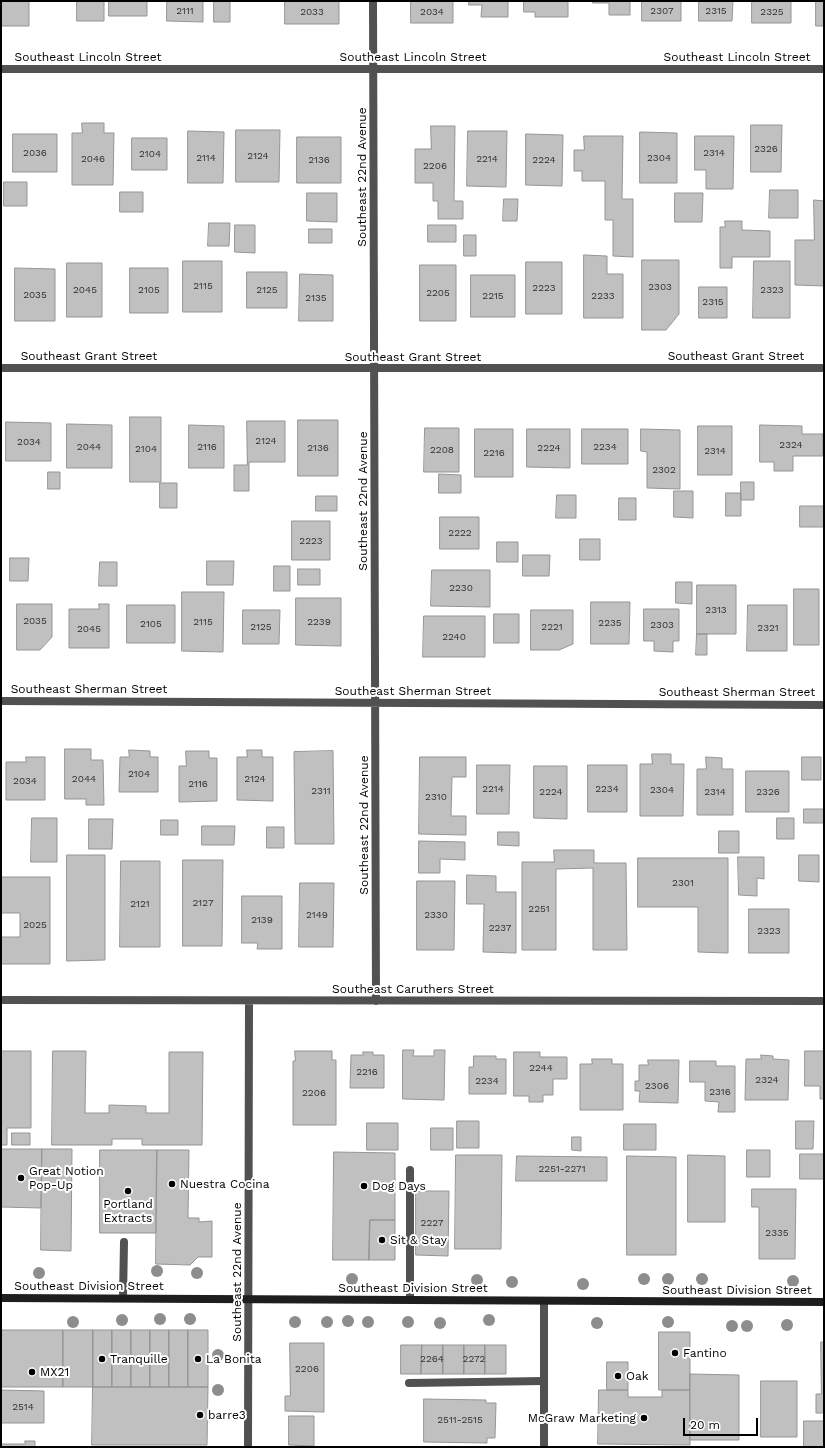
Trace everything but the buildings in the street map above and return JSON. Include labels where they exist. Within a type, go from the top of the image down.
[{"type":"main road","name":"Southeast Division Street","points":[[1,1298],[824,1302]]},
{"type":"street","name":"Southeast 22nd Avenue","points":[[373,1],[376,1001]]},
{"type":"street","name":"Southeast Lincoln Street","points":[[1,69],[824,69]]},
{"type":"street","name":"Southeast Grant Street","points":[[1,368],[824,368]]},
{"type":"street","name":"Southeast Sherman Street","points":[[1,701],[824,705]]},
{"type":"street","name":"Southeast Caruthers Street","points":[[1,1000],[824,1001]]},
{"type":"street","name":"Southeast 22nd Avenue","points":[[248,1447],[250,1299],[249,1001]]},
{"type":"street","points":[[410,1170],[410,1300]]},
{"type":"street","points":[[123,1298],[124,1242]]},
{"type":"street","points":[[544,1301],[544,1447]]},
{"type":"street","points":[[409,1383],[544,1382]]},
{"type":"place","name":"Great Notion Pop-Up","points":[[21,1178]]},
{"type":"place","name":"Nuestra Cocina","points":[[172,1184]]},
{"type":"place","name":"Dog Days","points":[[364,1186]]},
{"type":"place","name":"Portland Extracts","points":[[128,1191]]},
{"type":"place","name":"Sit & Stay","points":[[382,1240]]},
{"type":"place","name":"Fantino","points":[[675,1353]]},
{"type":"place","name":"Tranquille","points":[[102,1359]]},
{"type":"place","name":"La Bonita","points":[[198,1359]]},
{"type":"place","name":"MX21","points":[[32,1372]]},
{"type":"place","name":"Oak","points":[[618,1376]]},
{"type":"place","name":"barre3","points":[[200,1415]]},
{"type":"place","name":"McGraw Marketing","points":[[644,1418]]}]
